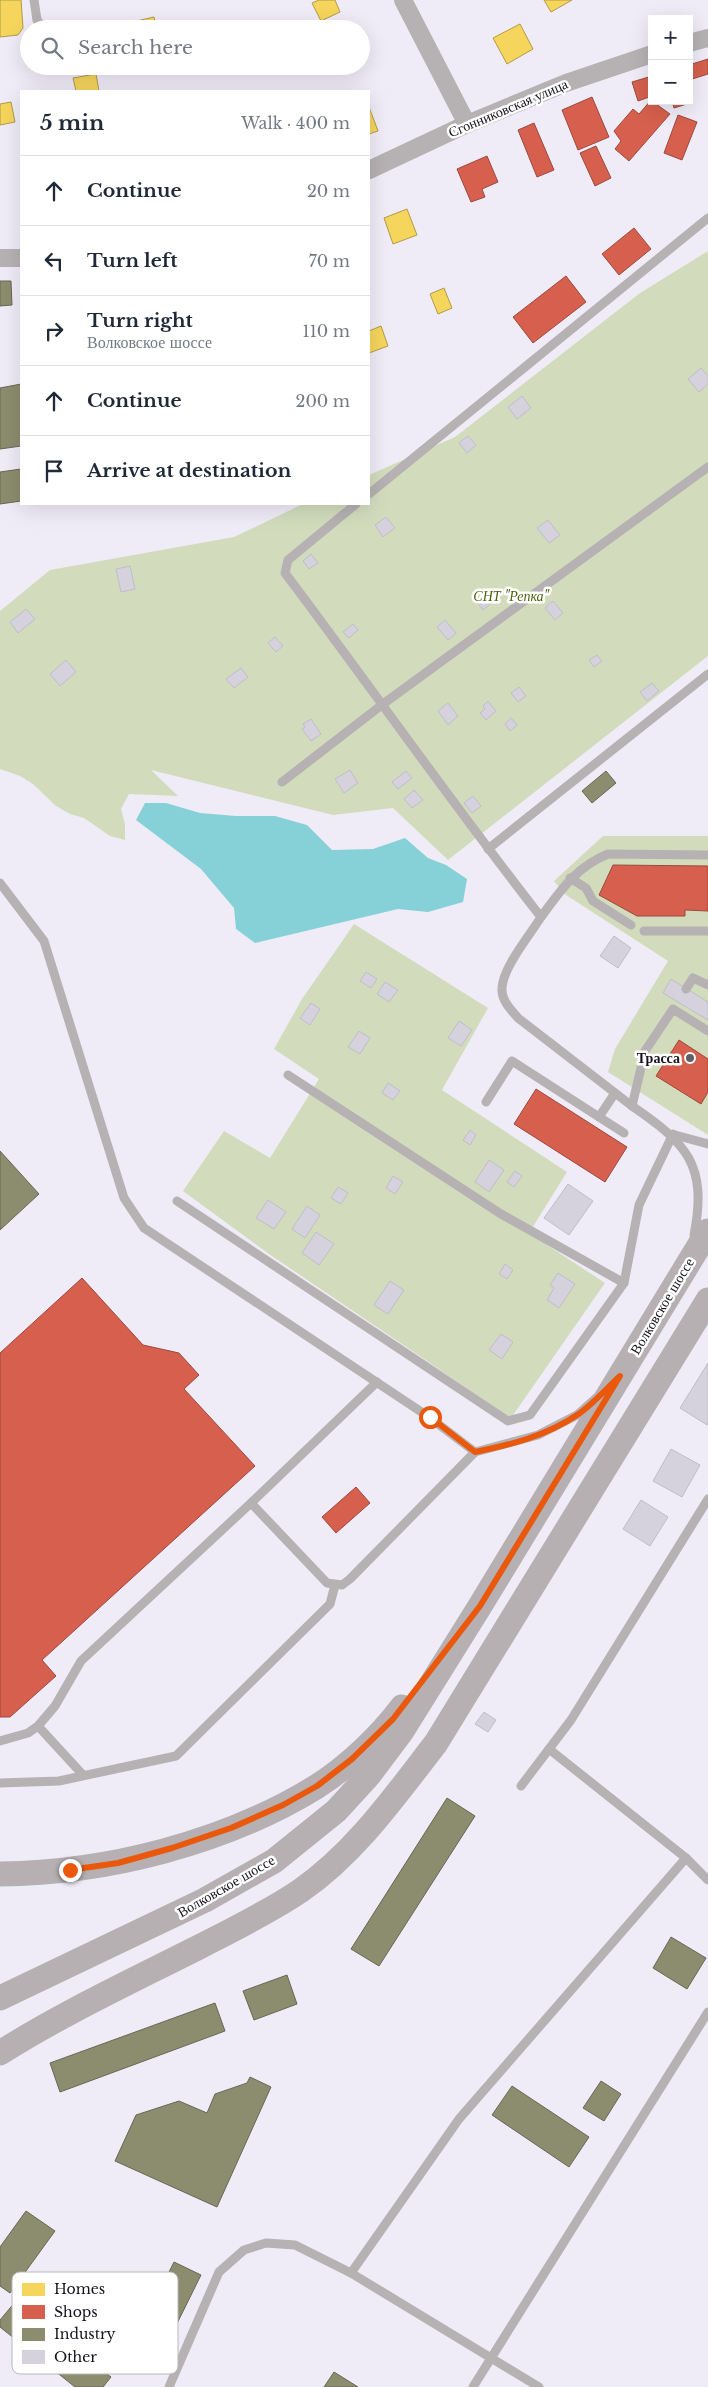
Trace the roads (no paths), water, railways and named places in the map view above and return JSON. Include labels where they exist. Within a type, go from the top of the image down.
[{"type":"main road","name":"Волковское шоссе","points":[[0,1998],[205,1900],[274,1861],[336,1811],[369,1775],[402,1731],[708,1231]]},
{"type":"main road","points":[[0,2053],[128,1983],[245,1923],[301,1890],[344,1854],[387,1807],[436,1744],[708,1300]]},
{"type":"main road","points":[[0,1874],[89,1868],[118,1863],[172,1848],[231,1828],[283,1805],[317,1786],[352,1759],[393,1719],[480,1606]]},
{"type":"street","points":[[403,0],[467,124]]},
{"type":"street","points":[[693,42],[708,38]]},
{"type":"street","name":"Сгонниковская улица","points":[[370,170],[467,124],[566,83],[648,55]]},
{"type":"street","points":[[0,258],[20,258]]},
{"type":"lane","points":[[34,0],[37,20]]},
{"type":"lane","points":[[370,493],[708,218]]},
{"type":"lane","points":[[282,782],[383,704],[708,467]]},
{"type":"lane","points":[[355,505],[288,560],[285,573],[488,849],[541,917]]},
{"type":"lane","points":[[488,849],[708,674]]},
{"type":"lane","points":[[681,1276],[698,1222],[703,1196],[697,1166],[687,1150],[672,1134],[632,1106],[518,1018],[506,1004],[501,989],[506,972],[541,917],[570,878],[594,860],[608,854],[708,854]]},
{"type":"lane","points":[[570,878],[586,888],[593,901],[631,925]]},
{"type":"lane","points":[[0,883],[44,941],[124,1198],[144,1228],[430,1417],[475,1452]]},
{"type":"lane","points":[[644,931],[708,932]]},
{"type":"lane","points":[[686,989],[693,978],[708,985]]},
{"type":"lane","points":[[632,1106],[645,1051],[676,1006],[698,1019],[708,1031]]},
{"type":"lane","points":[[486,1102],[512,1062],[624,1133]]},
{"type":"lane","points":[[288,1075],[501,1214],[624,1283]]},
{"type":"lane","points":[[600,1117],[615,1093]]},
{"type":"lane","points":[[177,1201],[508,1421],[530,1415],[624,1283],[638,1205],[672,1134]]},
{"type":"lane","points":[[672,1134],[708,1144]]},
{"type":"lane","points":[[251,1502],[327,1583],[342,1585],[350,1580],[475,1452],[538,1435],[577,1415],[620,1376]]},
{"type":"lane","points":[[0,1741],[28,1733],[38,1726],[55,1706],[80,1661],[377,1382]]},
{"type":"lane","points":[[521,1786],[571,1720],[708,1499]]},
{"type":"lane","points":[[0,1783],[59,1781],[176,1756],[330,1604],[334,1585]]},
{"type":"lane","points":[[38,1726],[83,1775]]},
{"type":"lane","points":[[549,1750],[686,1858],[708,1880]]},
{"type":"lane","points":[[350,2273],[459,2119],[686,1858]]},
{"type":"lane","points":[[473,2387],[708,2012]]},
{"type":"lane","points":[[178,2364],[219,2272],[244,2250],[266,2243],[295,2245],[350,2273],[539,2387]]},
{"type":"lane","points":[[168,2387],[174,2374]]},
{"type":"water","points":[[145,803],[166,803],[200,813],[236,816],[275,816],[307,825],[332,850],[373,849],[405,838],[428,858],[446,865],[467,879],[463,902],[428,912],[398,909],[255,943],[236,929],[234,908],[201,869],[136,820]]},
{"type":"place","name":"Трасса","points":[[690,1058]]},
{"type":"park label","name":"СНТ \"Репка\"","points":[[511,596]]}]
